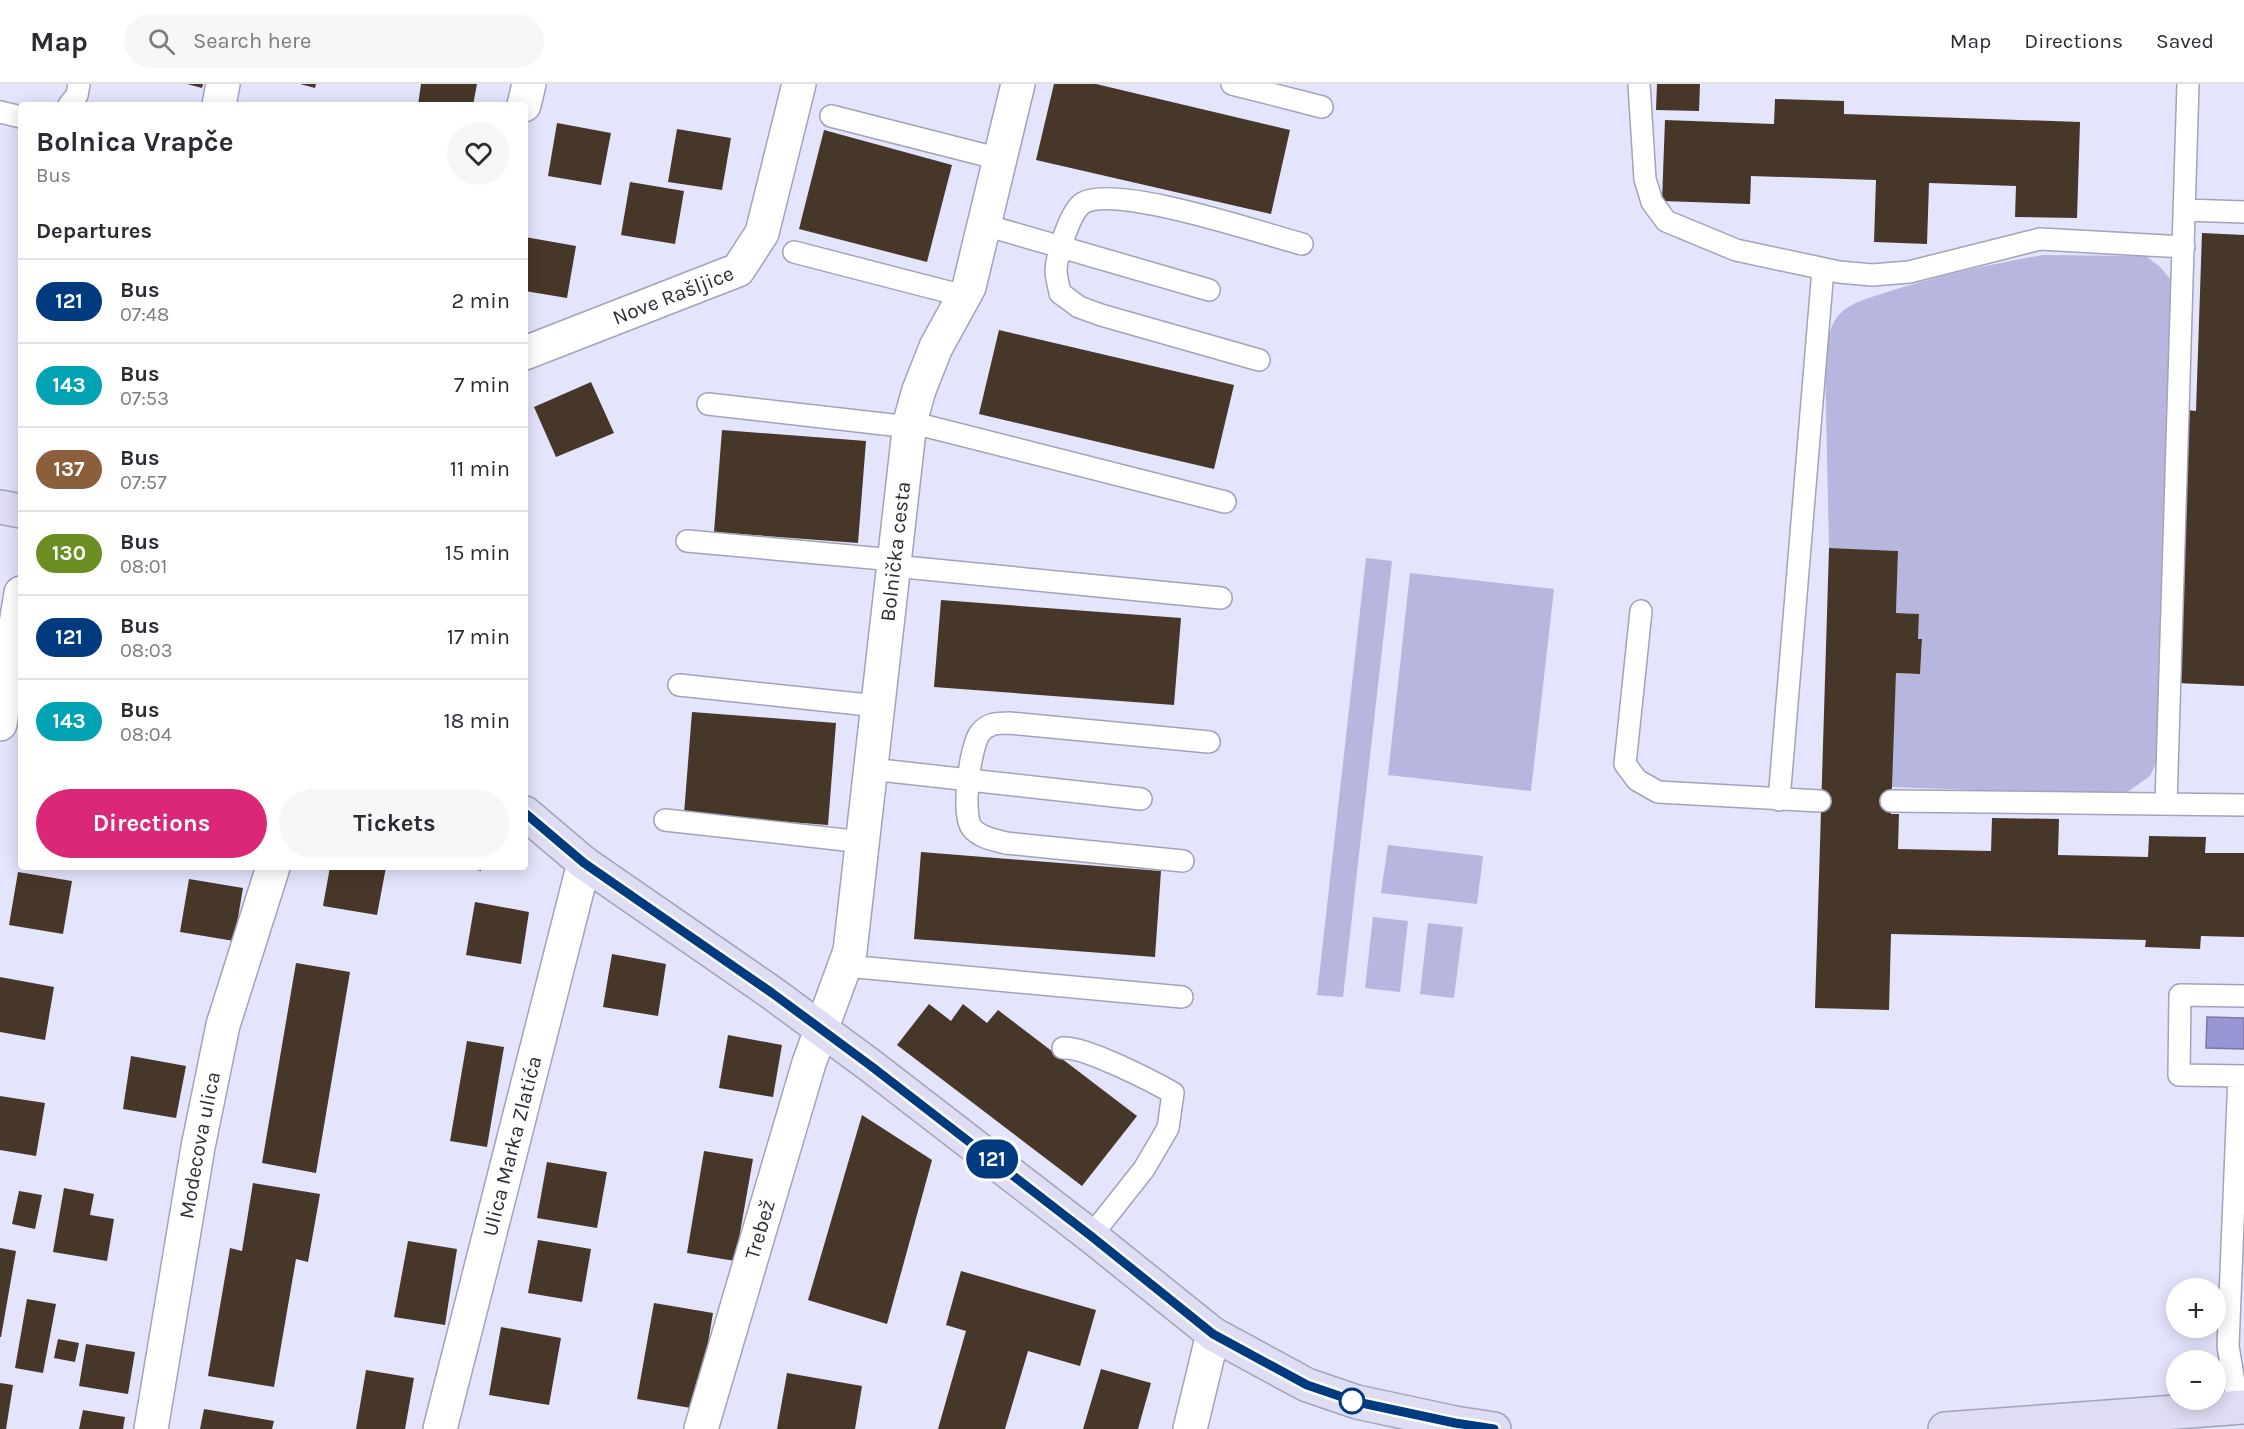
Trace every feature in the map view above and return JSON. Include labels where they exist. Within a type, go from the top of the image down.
[{"type":"street","points":[[220,102],[223,84]]},
{"type":"street","points":[[525,102],[529,84]]},
{"type":"street","name":"Nove Rašljice","points":[[528,352],[738,270],[762,233],[799,84]]},
{"type":"street","name":"Bolnička cesta","points":[[820,1029],[850,951],[910,425],[919,390],[936,346],[969,287],[1018,84]]},
{"type":"street","points":[[0,507],[18,510]]},
{"type":"street","points":[[0,724],[18,612]]},
{"type":"street","points":[[528,816],[584,863],[762,986],[871,1066],[1091,1236],[1213,1334],[1307,1385],[1413,1422],[1494,1429]]},
{"type":"street","name":"Ulica Marka Zlatića","points":[[440,1429],[584,863]]},
{"type":"street","name":"Modecova ulica","points":[[151,1429],[198,1147],[223,1025],[272,870]]},
{"type":"street","name":"Trebež","points":[[701,1429],[820,1029]]},
{"type":"street","points":[[1190,1429],[1213,1334]]},
{"type":"street","points":[[1946,1429],[2241,1414]]},
{"type":"lane","points":[[71,102],[77,95],[80,84]]},
{"type":"lane","points":[[1232,84],[1322,107]]},
{"type":"lane","points":[[1639,84],[1645,179],[1652,202],[1666,221],[1736,250],[1823,269],[1872,275],[1909,272],[2040,239],[2184,248]]},
{"type":"lane","points":[[2166,804],[2188,84]]},
{"type":"lane","points":[[0,112],[18,116]]},
{"type":"lane","points":[[831,116],[1000,159]]},
{"type":"lane","points":[[1259,360],[1079,307],[1060,293],[1056,270],[1074,211],[1084,202],[1107,198],[1148,202],[1302,244]]},
{"type":"lane","points":[[2185,210],[2244,212]]},
{"type":"lane","points":[[985,225],[1209,290]]},
{"type":"lane","points":[[794,252],[964,296]]},
{"type":"lane","points":[[1779,800],[1823,269]]},
{"type":"lane","points":[[708,404],[910,425],[1225,502]]},
{"type":"lane","points":[[687,541],[1221,598]]},
{"type":"lane","points":[[1641,611],[1624,764],[1637,780],[1658,792],[1820,801]]},
{"type":"lane","points":[[680,686],[878,706]]},
{"type":"lane","points":[[1183,861],[1006,843],[984,837],[972,828],[966,802],[973,747],[980,732],[991,723],[1209,742]]},
{"type":"lane","points":[[871,769],[1141,799]]},
{"type":"lane","points":[[1891,801],[2244,805]]},
{"type":"lane","points":[[664,820],[863,842]]},
{"type":"lane","points":[[846,966],[1182,997]]},
{"type":"lane","points":[[2241,1414],[2228,1346],[2241,1076],[2179,1076],[2180,995],[2244,996]]},
{"type":"lane","points":[[1063,1048],[1070,1047],[1092,1055],[1173,1093],[1168,1128],[1143,1169],[1091,1236]]},
{"type":"shaded area","points":[[2043,255],[2146,256],[2172,281],[2157,761],[2150,776],[2123,795],[1891,787],[1896,673],[1920,674],[1922,639],[1918,639],[1919,614],[1896,613],[1898,551],[1829,548],[1825,364],[1829,333],[1834,321],[1843,311],[1867,299],[1906,286],[1984,266]]},
{"type":"shaded area","points":[[1366,558],[1392,561],[1343,997],[1317,995]]},
{"type":"shaded area","points":[[1410,573],[1554,589],[1531,791],[1388,775]]},
{"type":"shaded area","points":[[1388,845],[1483,856],[1477,904],[1381,893]]},
{"type":"shaded area","points":[[1373,917],[1408,921],[1400,992],[1365,988]]},
{"type":"shaded area","points":[[1428,923],[1463,927],[1454,998],[1420,994]]},
{"type":"shaded area","points":[[2207,1017],[2244,1018],[2244,1049],[2206,1048]]},
{"type":"building","points":[[187,84],[203,84],[202,88]]},
{"type":"building","points":[[300,84],[316,84],[315,88]]},
{"type":"building","points":[[421,84],[477,84],[474,102],[418,102]]},
{"type":"building","points":[[1054,84],[1096,84],[1290,130],[1271,214],[1036,160]]},
{"type":"building","points":[[1657,84],[1700,84],[1699,111],[1656,110]]},
{"type":"building","points":[[1775,99],[1844,101],[1844,114],[2080,122],[2077,218],[2015,217],[2016,186],[1929,183],[1927,244],[1874,242],[1876,180],[1751,176],[1750,204],[1662,201],[1665,120],[1774,124]]},
{"type":"building","points":[[557,123],[611,133],[601,185],[548,176]]},
{"type":"building","points":[[677,129],[731,138],[722,190],[668,182]]},
{"type":"building","points":[[824,130],[952,165],[927,262],[799,229]]},
{"type":"building","points":[[630,182],[684,191],[675,244],[621,235]]},
{"type":"building","points":[[2202,233],[2244,235],[2244,686],[2176,683],[2187,410],[2196,411]]},
{"type":"building","points":[[528,238],[576,246],[567,298],[528,292]]},
{"type":"building","points":[[999,330],[1234,385],[1214,469],[979,414]]},
{"type":"building","points":[[591,382],[614,433],[556,457],[534,407]]},
{"type":"building","points":[[722,430],[866,441],[858,543],[714,532]]},
{"type":"building","points":[[1829,548],[1898,551],[1896,613],[1919,614],[1918,639],[1922,639],[1920,674],[1896,673],[1891,814],[1899,814],[1898,849],[1991,851],[1992,818],[2059,819],[2058,855],[2148,857],[2149,836],[2206,837],[2205,853],[2244,853],[2244,937],[2201,936],[2200,949],[2145,947],[2146,940],[1891,934],[1889,1010],[1815,1008]]},
{"type":"building","points":[[941,600],[1181,618],[1174,705],[934,687]]},
{"type":"building","points":[[692,712],[836,723],[828,825],[684,814]]},
{"type":"building","points":[[921,852],[1161,871],[1155,957],[914,939]]},
{"type":"building","points":[[329,870],[385,870],[377,915],[323,906]]},
{"type":"building","points":[[18,872],[72,881],[63,934],[9,925]]},
{"type":"building","points":[[189,879],[243,888],[234,941],[180,932]]},
{"type":"building","points":[[475,902],[529,912],[521,964],[466,955]]},
{"type":"building","points":[[612,954],[666,964],[658,1016],[603,1007]]},
{"type":"building","points":[[296,963],[350,972],[316,1173],[262,1163]]},
{"type":"building","points":[[0,977],[54,987],[45,1040],[0,1032]]},
{"type":"building","points":[[929,1004],[951,1021],[963,1004],[987,1023],[998,1010],[1137,1116],[1082,1186],[897,1045]]},
{"type":"building","points":[[728,1035],[782,1045],[773,1097],[719,1088]]},
{"type":"building","points":[[467,1041],[504,1047],[487,1147],[450,1141]]},
{"type":"building","points":[[131,1056],[186,1066],[176,1118],[123,1109]]},
{"type":"building","points":[[0,1096],[45,1103],[36,1156],[0,1150]]},
{"type":"building","points":[[862,1115],[932,1160],[887,1324],[808,1300]]},
{"type":"building","points":[[704,1151],[753,1159],[735,1261],[687,1253]]},
{"type":"building","points":[[547,1162],[607,1172],[597,1228],[537,1218]]},
{"type":"building","points":[[253,1183],[320,1194],[308,1262],[296,1259],[274,1387],[208,1376],[230,1248],[242,1251]]},
{"type":"building","points":[[64,1188],[94,1194],[90,1215],[114,1219],[107,1261],[53,1252]]},
{"type":"building","points":[[19,1191],[42,1195],[35,1229],[12,1224]]},
{"type":"building","points":[[538,1240],[591,1249],[582,1302],[528,1293]]},
{"type":"building","points":[[408,1241],[457,1249],[445,1325],[394,1317]]},
{"type":"building","points":[[0,1248],[16,1251],[1,1337],[0,1337]]},
{"type":"building","points":[[961,1271],[1096,1310],[1080,1366],[1028,1351],[1005,1429],[938,1429],[966,1331],[946,1325]]},
{"type":"building","points":[[27,1299],[56,1304],[43,1373],[15,1368]]},
{"type":"building","points":[[654,1303],[713,1313],[697,1409],[637,1399]]},
{"type":"building","points":[[501,1327],[561,1338],[549,1405],[489,1395]]},
{"type":"building","points":[[58,1339],[79,1343],[75,1362],[54,1358]]},
{"type":"building","points":[[86,1344],[135,1352],[128,1394],[79,1386]]},
{"type":"building","points":[[1101,1369],[1151,1383],[1138,1429],[1083,1429]]},
{"type":"building","points":[[366,1370],[414,1378],[405,1429],[356,1429]]},
{"type":"building","points":[[787,1373],[862,1386],[855,1429],[777,1429]]},
{"type":"building","points":[[0,1383],[13,1385],[6,1429],[0,1429]]},
{"type":"building","points":[[204,1409],[274,1421],[272,1429],[200,1429]]},
{"type":"building","points":[[83,1410],[125,1417],[123,1429],[79,1429]]},
{"type":"bus line","name":"121","points":[[528,816],[584,863],[772,993],[871,1066],[1091,1236],[1213,1334],[1307,1385],[1357,1402],[1494,1429]]}]
